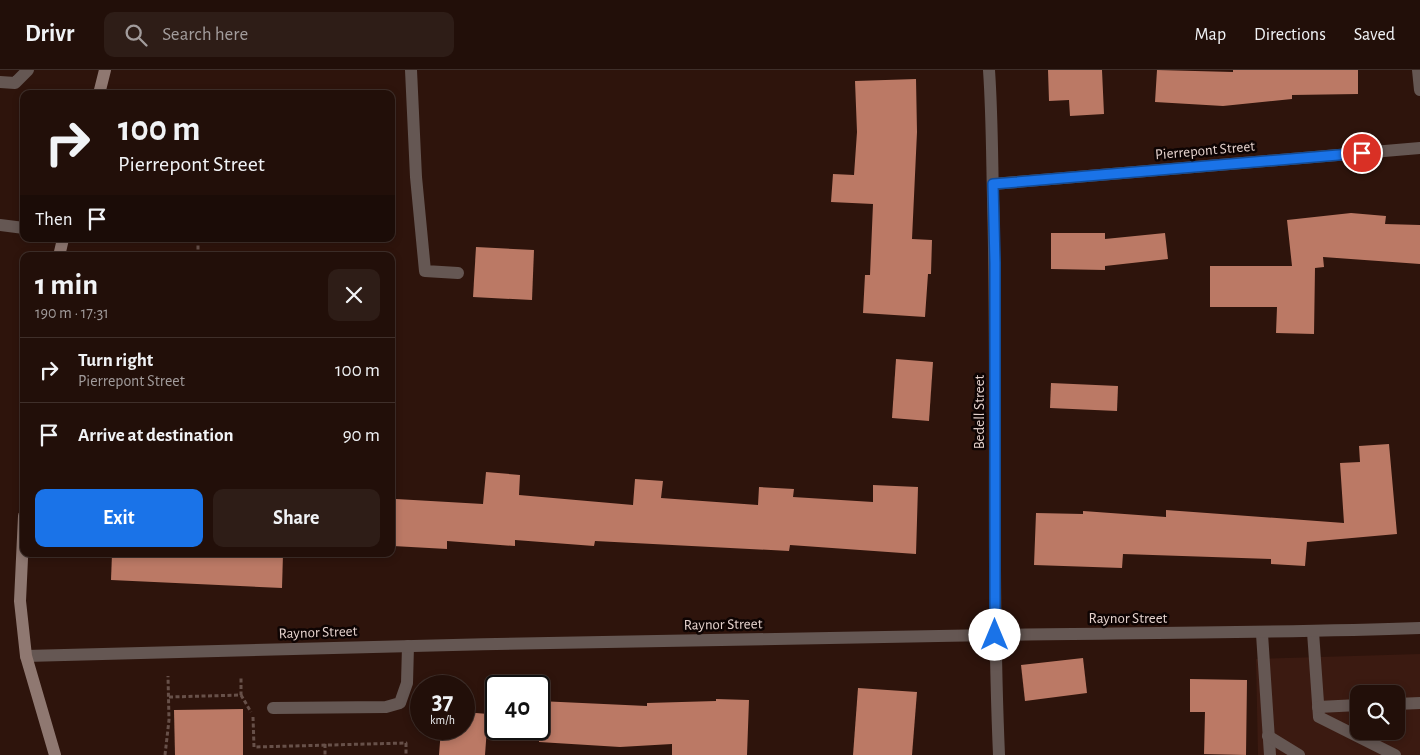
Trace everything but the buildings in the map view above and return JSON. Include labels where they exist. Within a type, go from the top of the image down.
[{"type":"main road","points":[[100,90],[106,70]]},
{"type":"main road","points":[[22,557],[20,601],[26,656],[55,755]]},
{"type":"street","points":[[0,82],[15,83],[28,70]]},
{"type":"street","points":[[411,70],[416,177],[425,271],[458,273]]},
{"type":"street","name":"Bedell Street","points":[[989,70],[993,118],[995,635],[999,755]]},
{"type":"street","points":[[1418,70],[1420,90]]},
{"type":"street","name":"Pierrepont Street","points":[[993,184],[1420,148]]},
{"type":"street","points":[[0,225],[20,228]]},
{"type":"street","name":"Raynor Street","points":[[26,656],[408,646],[995,635],[1262,634],[1420,628]]},
{"type":"street","points":[[1313,632],[1319,717],[1395,755]]},
{"type":"street","points":[[1262,634],[1270,755]]},
{"type":"street","points":[[273,708],[386,707],[400,703],[407,683],[408,646]]},
{"type":"street","points":[[1405,704],[1420,704]]},
{"type":"street","points":[[1318,707],[1350,705]]},
{"type":"street","points":[[1268,736],[1300,755]]},
{"type":"path","points":[[165,755],[169,720],[168,676]]},
{"type":"path","points":[[241,676],[241,695],[253,715],[254,746],[406,743],[406,755]]},
{"type":"path","points":[[169,697],[241,695]]},
{"type":"path","points":[[325,744],[325,755]]},
{"type":"shaded area","points":[[1420,654],[1420,755],[1258,755],[1256,659]]},
{"type":"route","points":[[995,635],[995,263],[993,184],[1362,153]]}]
